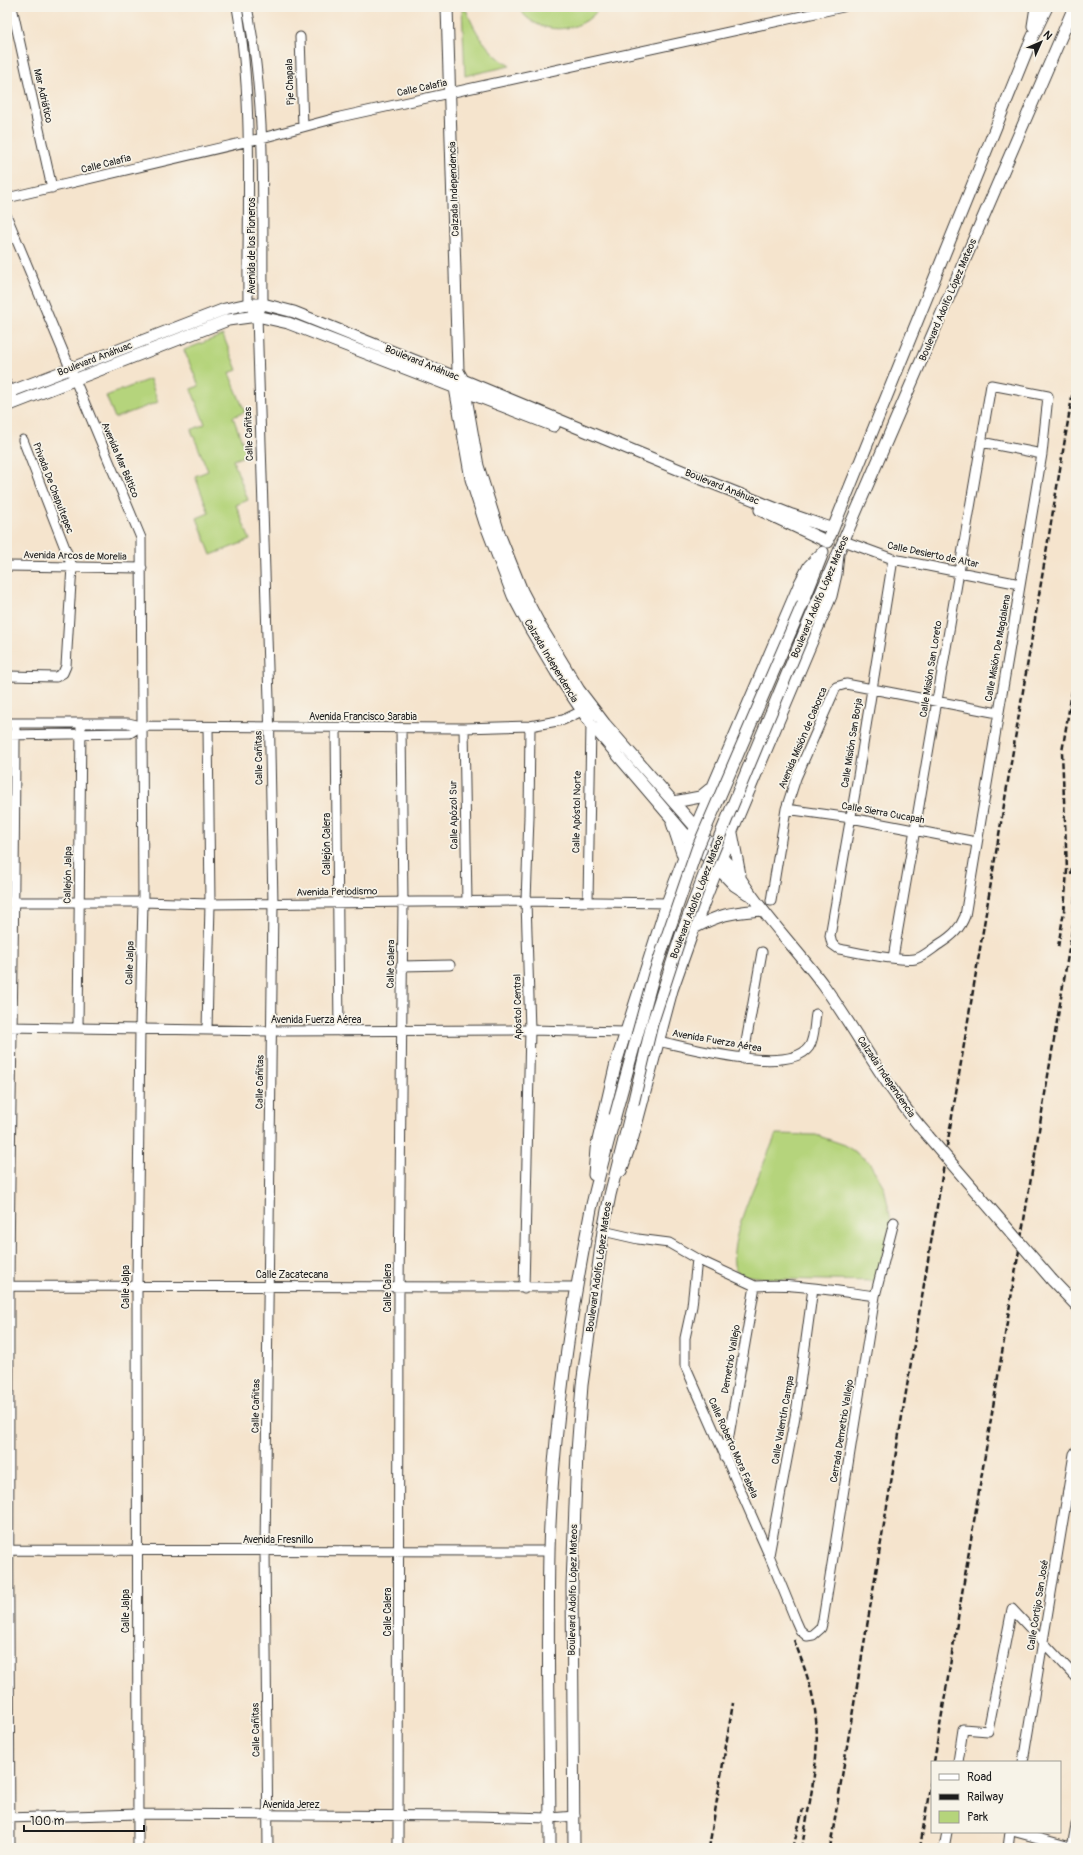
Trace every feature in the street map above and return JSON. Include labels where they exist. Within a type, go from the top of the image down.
[{"type":"main road","name":"Calzada Independencia","points":[[447,7],[451,93],[459,381],[471,479],[485,523],[513,596],[556,672],[590,724],[690,840],[717,869],[734,885],[751,896]]},
{"type":"main road","points":[[1032,38],[1036,7]]},
{"type":"main road","name":"Boulevard Adolfo López Mateos","points":[[550,1848],[549,1551],[556,1454],[563,1385],[577,1287],[592,1208],[615,1116],[654,974],[697,850],[803,603],[1032,38],[1047,7]]},
{"type":"main road","name":"Boulevard Adolfo López Mateos","points":[[574,1848],[575,1816],[571,1637],[573,1516],[582,1386],[603,1231],[610,1195],[652,1024],[681,935],[709,862],[814,609],[1074,7]]},
{"type":"main road","name":"Boulevard Anáhuac","points":[[8,390],[225,309],[248,304],[263,304],[294,312],[459,381],[706,481],[792,515],[833,529]]},
{"type":"main road","name":"Boulevard Anáhuac","points":[[11,405],[74,379],[228,320],[257,316],[288,323],[459,381],[602,444],[758,509],[826,547]]},
{"type":"main road","name":"Calzada Independencia","points":[[459,381],[478,466],[500,536],[522,591],[579,690],[605,724],[740,878],[751,896],[823,984],[910,1115],[1076,1306]]},
{"type":"main road","points":[[592,1208],[596,1149],[606,1104],[625,1032],[683,856],[800,583],[809,566],[826,547]]},
{"type":"main road","points":[[610,1195],[627,1158],[672,990],[694,928],[732,831],[831,596],[836,574],[838,554]]},
{"type":"main road","points":[[674,802],[700,797],[713,787]]},
{"type":"main road","points":[[670,817],[683,856]]},
{"type":"main road","points":[[732,831],[740,878]]},
{"type":"main road","points":[[694,928],[714,917],[727,913],[762,910]]},
{"type":"street","name":"Mar Adriático","points":[[12,7],[52,188]]},
{"type":"street","name":"Avenida de los Pioneros","points":[[237,7],[244,47],[247,141],[248,304],[257,316],[263,304],[262,138],[256,47],[247,7]]},
{"type":"street","name":"Calle Calafia","points":[[7,198],[451,93],[843,7]]},
{"type":"street","name":"Pje Chapala","points":[[300,37],[303,127]]},
{"type":"street","name":"Avenida Mar Báltico","points":[[7,217],[141,538],[141,726]]},
{"type":"street","name":"Calle Cañitas","points":[[257,316],[273,904],[265,1550],[268,1848]]},
{"type":"street","name":"Calle Misión San Loreto","points":[[893,958],[991,384],[1049,397]]},
{"type":"street","points":[[8,390],[11,405]]},
{"type":"street","name":"Calle Misión De Magdalena","points":[[830,929],[830,941],[839,949],[893,958],[916,959],[951,936],[962,922],[967,903],[1042,454],[1049,397]]},
{"type":"street","name":"Privada De Chapultepec","points":[[23,440],[72,566]]},
{"type":"street","points":[[981,442],[1042,454]]},
{"type":"street","name":"Calle Desierto de Altar","points":[[844,541],[893,559],[1020,584]]},
{"type":"street","name":"Calle Misión San Borja","points":[[830,929],[851,818],[893,559]]},
{"type":"street","name":"Avenida Arcos de Morelia","points":[[7,566],[142,568]]},
{"type":"street","points":[[7,676],[56,677],[63,673],[66,666],[72,566]]},
{"type":"street","name":"Avenida Misión de Caborca","points":[[771,901],[786,809],[796,778],[834,690],[840,685],[846,684],[872,690]]},
{"type":"street","points":[[872,690],[998,713]]},
{"type":"street","name":"Avenida Francisco Sarabia","points":[[11,723],[128,723],[141,726],[208,727],[464,728],[530,726],[563,720],[582,711]]},
{"type":"street","points":[[10,1848],[8,1286],[11,723]]},
{"type":"street","name":"Callejón Jalpa","points":[[78,1028],[78,902],[81,723]]},
{"type":"street","name":"Calle Apóstol Norte","points":[[588,901],[590,724]]},
{"type":"street","name":"Avenida Francisco Sarabia","points":[[11,735],[130,733],[141,726]]},
{"type":"street","name":"Calle Jalpa","points":[[138,1848],[137,1286],[143,902],[141,726]]},
{"type":"street","name":"Apóstol Central","points":[[524,1288],[530,1030],[526,901],[530,726]]},
{"type":"street","points":[[208,727],[210,904],[208,1029]]},
{"type":"street","name":"Callejón Calera","points":[[336,728],[339,1031]]},
{"type":"street","name":"Calle Calera","points":[[398,1848],[399,1286],[401,966],[403,902],[401,728]]},
{"type":"street","name":"Calle Apózol Sur","points":[[464,728],[466,902]]},
{"type":"street","name":"Calle Sierra Cucapah","points":[[786,809],[851,818],[976,842]]},
{"type":"street","name":"Avenida Periodismo","points":[[11,902],[273,904],[338,902],[588,901],[667,903]]},
{"type":"street","points":[[743,1059],[762,952]]},
{"type":"street","points":[[401,966],[450,965]]},
{"type":"street","name":"Avenida Fuerza Aérea","points":[[658,1041],[743,1059],[768,1061],[800,1054],[809,1046],[812,1039],[816,1014]]},
{"type":"street","name":"Avenida Fuerza Aérea","points":[[9,1027],[272,1031],[530,1030],[625,1032]]},
{"type":"street","name":"Cerrada Demetrio Vallejo","points":[[807,1636],[818,1632],[823,1620],[875,1296],[894,1222]]},
{"type":"street","points":[[603,1231],[638,1239],[670,1243],[697,1260],[755,1286],[813,1288],[875,1296]]},
{"type":"street","name":"Calle Roberto Mora Fabela","points":[[697,1260],[692,1306],[685,1344],[684,1365],[769,1555],[789,1608],[800,1630],[807,1636]]},
{"type":"street","name":"Calle Zacatecana","points":[[8,1286],[577,1287]]},
{"type":"street","name":"Demetrio Vallejo","points":[[725,1458],[755,1286]]},
{"type":"street","name":"Calle Valentín Campa","points":[[769,1555],[798,1406],[813,1288]]},
{"type":"street","name":"Calle Cortijo San José","points":[[1022,1761],[1074,1454],[1076,1451]]},
{"type":"street","name":"Avenida Fresnillo","points":[[8,1550],[137,1552],[265,1550],[549,1551]]},
{"type":"street","points":[[958,1761],[963,1729],[988,1731],[1012,1609],[1076,1677]]},
{"type":"street","name":"Avenida Jerez","points":[[9,1818],[138,1814],[268,1816],[397,1815],[550,1818],[575,1816]]},
{"type":"street","points":[[1020,1833],[1073,1847],[1076,1825]]},
{"type":"street","points":[[944,1848],[947,1833]]},
{"type":"street","points":[[1008,1848],[1010,1833]]},
{"type":"green space","points":[[462,7],[465,7],[477,33],[488,48],[510,66],[465,76]]},
{"type":"green space","points":[[518,7],[600,7],[592,16],[582,23],[559,29],[547,28],[536,24],[526,17]]},
{"type":"green space","points":[[223,335],[237,370],[229,373],[245,412],[233,417],[247,455],[233,460],[248,500],[236,505],[250,540],[211,555],[197,518],[209,513],[195,476],[208,471],[191,430],[205,424],[191,389],[199,386],[184,350]]},
{"type":"green space","points":[[150,379],[158,402],[115,418],[106,396]]},
{"type":"green space","points":[[776,1134],[816,1135],[845,1145],[869,1162],[884,1187],[891,1220],[877,1281],[774,1279],[741,1275],[736,1269],[734,1265],[734,1251],[742,1218]]},
{"type":"railway","points":[[830,1848],[1076,373]]},
{"type":"railway","points":[[1064,911],[1067,870],[1062,752],[1076,668]]},
{"type":"railway","points":[[1071,874],[1076,843]]},
{"type":"railway","points":[[1074,912],[1076,888]]},
{"type":"railway","points":[[1058,947],[1065,905]]},
{"type":"railway","points":[[934,1761],[1076,907]]},
{"type":"railway","points":[[794,1640],[811,1689],[815,1710],[817,1736],[813,1784],[802,1848]]},
{"type":"railway","points":[[709,1848],[733,1703]]},
{"type":"railway","points":[[920,1848],[931,1780]]},
{"type":"railway","points":[[793,1848],[803,1809]]}]
